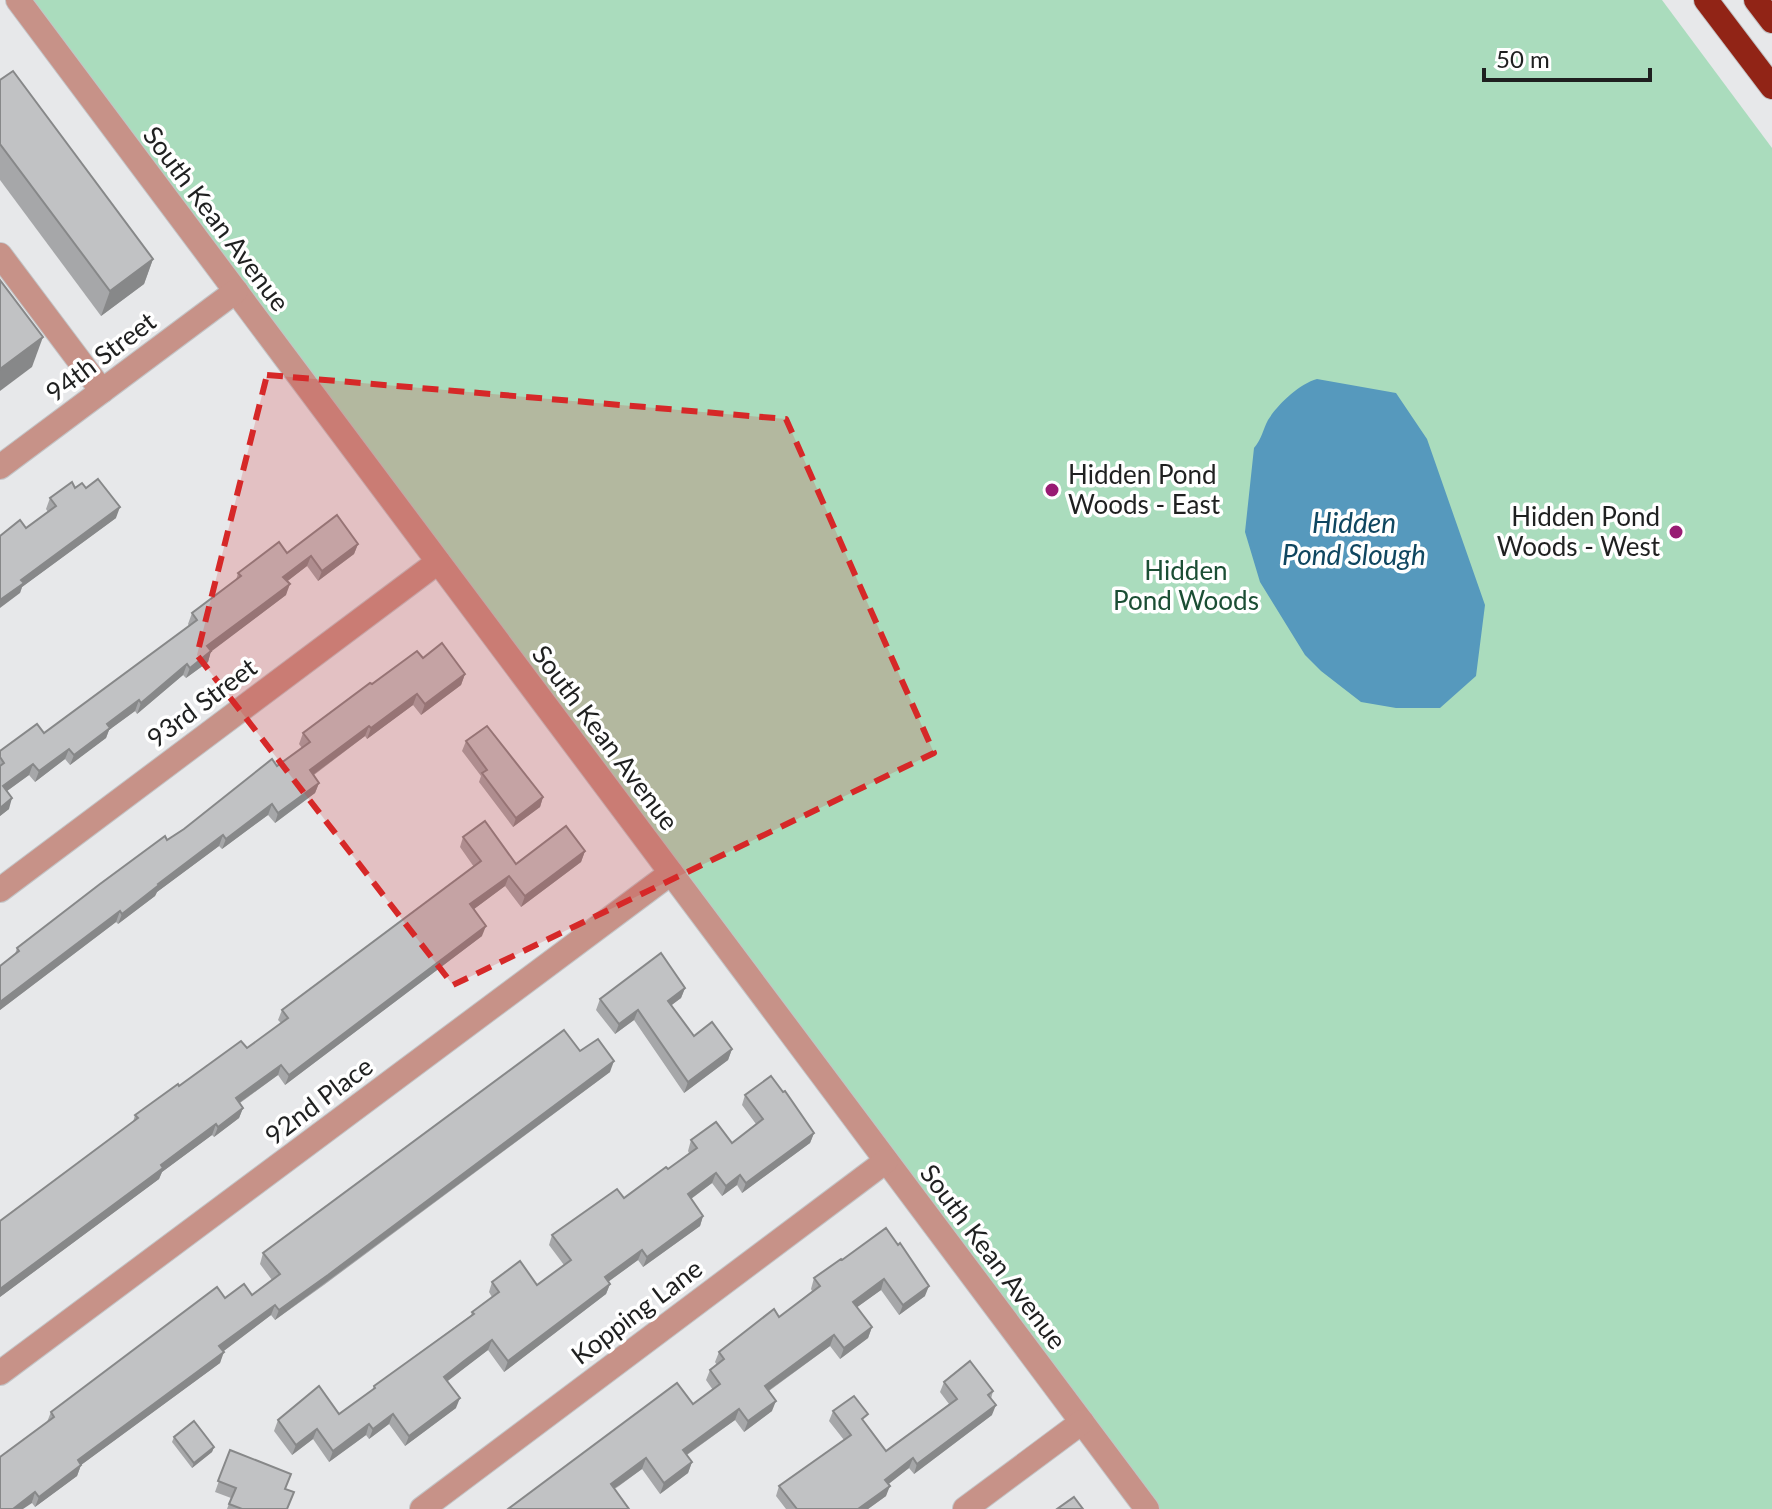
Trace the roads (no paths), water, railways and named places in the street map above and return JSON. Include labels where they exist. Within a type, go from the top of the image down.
[{"type":"highway","points":[[1706,0],[1772,87]]},
{"type":"highway","points":[[1756,0],[1772,21]]},
{"type":"street","name":"South Kean Avenue","points":[[18,0],[1147,1509]]},
{"type":"street","points":[[0,255],[102,391]]},
{"type":"street","name":"94th Street","points":[[0,467],[236,291]]},
{"type":"street","name":"93rd Street","points":[[0,890],[438,562]]},
{"type":"street","name":"92nd Place","points":[[0,1373],[671,873]]},
{"type":"street","name":"Kopping Lane","points":[[422,1509],[886,1161]]},
{"type":"street","points":[[965,1509],[1082,1422]]},
{"type":"water","name":"Hidden Pond Slough","points":[[1317,379],[1396,393],[1427,439],[1485,605],[1476,676],[1440,708],[1396,708],[1361,702],[1305,655],[1260,582],[1245,532],[1254,448],[1277,408],[1296,390]]},
{"type":"place","name":"Hidden Pond Woods - East","points":[[1052,490]]},
{"type":"place","name":"Hidden Pond Woods - West","points":[[1676,532]]},
{"type":"park label","name":"Hidden Pond Woods","points":[[1186,586]]}]
